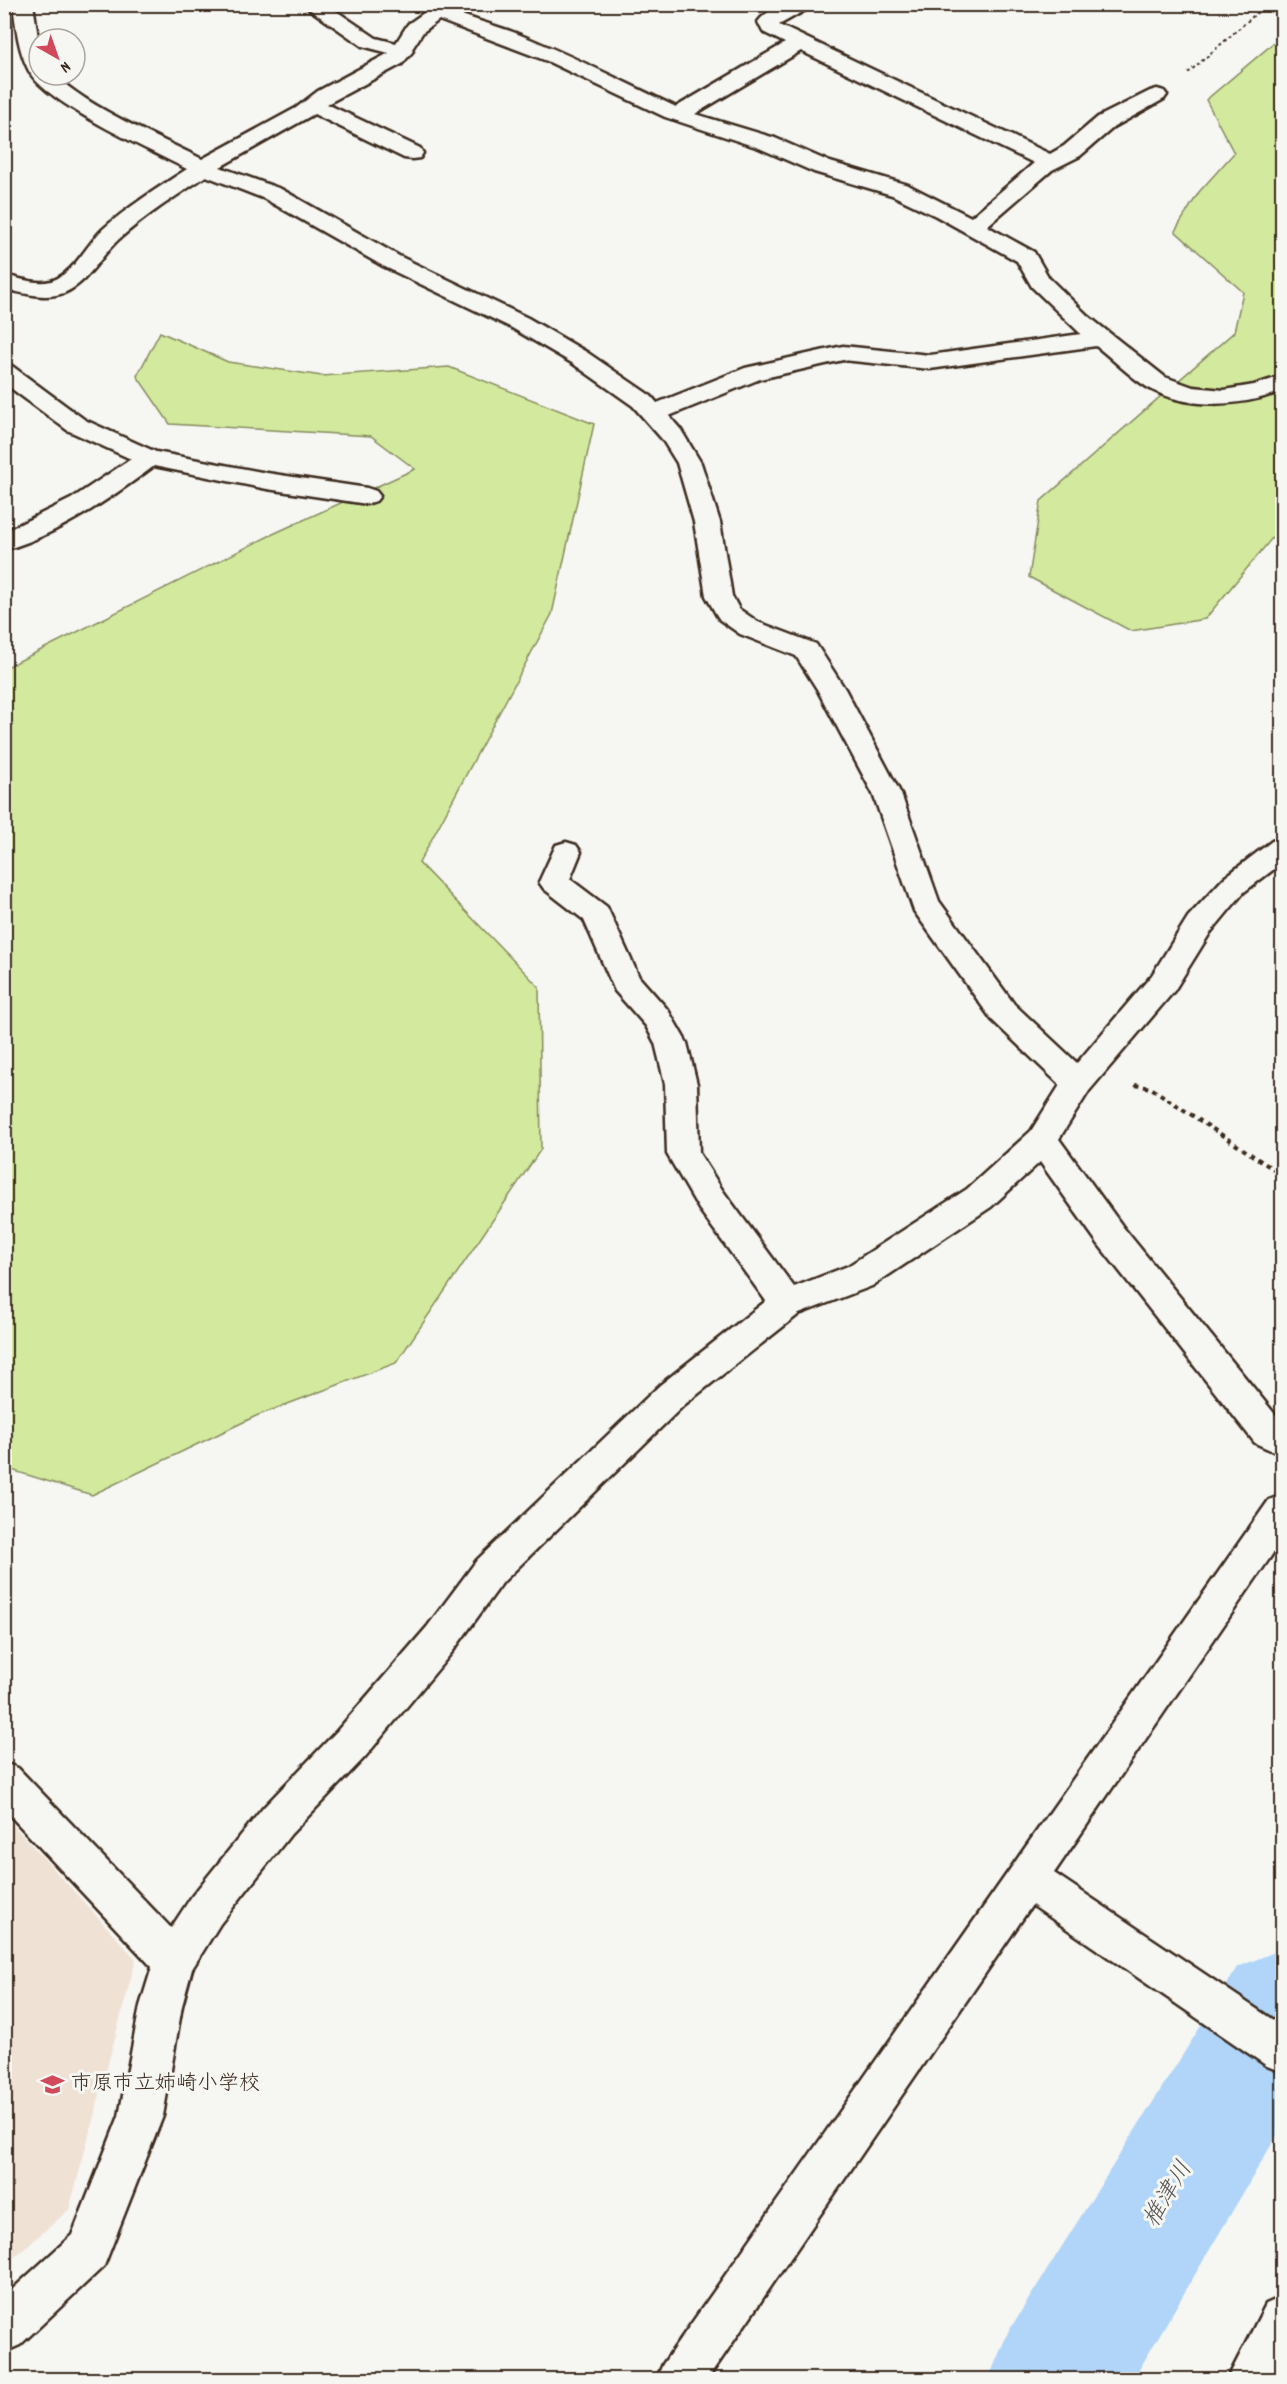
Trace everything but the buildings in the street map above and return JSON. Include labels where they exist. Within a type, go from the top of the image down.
[{"type":"street","points":[[22,4],[27,42]]},
{"type":"street","points":[[312,4],[369,42],[402,51]]},
{"type":"street","points":[[802,4],[768,22],[770,28],[1050,162]]},
{"type":"street","points":[[4,282],[35,289],[55,288],[73,278],[110,235],[152,202],[325,95],[395,60],[415,28],[438,8],[462,23],[504,36],[554,57],[678,115],[767,143],[822,167],[900,190],[972,227],[1026,257],[1040,282],[1080,321],[1156,382],[1190,394],[1224,397],[1278,388]]},
{"type":"street","points":[[678,115],[799,43]]},
{"type":"street","points":[[55,87],[101,115],[204,169],[273,194],[391,261],[520,323],[580,358],[642,401],[672,435],[689,463],[708,522],[719,596],[729,614],[749,628],[806,650],[831,689],[887,794],[925,904],[1003,1012],[1083,1078]]},
{"type":"street","points":[[972,227],[1050,162],[1072,151],[1106,122],[1157,95]]},
{"type":"street","points":[[312,105],[412,153]]},
{"type":"street","points":[[653,414],[753,373],[843,353],[930,362],[1101,338]]},
{"type":"street","points":[[4,371],[76,425],[149,458],[267,481],[367,496]]},
{"type":"street","points":[[4,542],[55,521],[118,482],[149,458]]},
{"type":"street","points":[[4,2329],[88,2250],[141,2116],[161,2006],[174,1961],[206,1910],[277,1821],[351,1744],[440,1639],[490,1571],[672,1395],[787,1304],[860,1276],[979,1198],[1042,1140],[1083,1078],[1163,983],[1199,925],[1234,885],[1282,848]]},
{"type":"street","points":[[566,852],[554,882],[596,915],[626,983],[657,1018],[671,1043],[681,1084],[683,1154],[711,1200],[787,1304]]},
{"type":"street","points":[[1042,1140],[1111,1236],[1268,1432],[1282,1440]]},
{"type":"street","points":[[679,2379],[1282,1511]]},
{"type":"street","points":[[4,1781],[174,1961]]},
{"type":"street","points":[[1026,1878],[1282,2051]]},
{"type":"street","points":[[1250,2379],[1282,2320]]},
{"type":"path","points":[[1157,95],[1200,64],[1267,4]]},
{"type":"path","points":[[1083,1078],[1151,1088],[1282,1175]]},
{"type":"shaded area","name":"市原市立姉崎小学校","points":[[5,1816],[136,1959],[69,2210],[5,2265]]},
{"type":"green space","points":[[1282,36],[1282,526],[1205,619],[1131,631],[1029,577],[1041,501],[1234,332],[1243,292],[1175,231],[1199,192],[1234,153],[1206,100]]},
{"type":"green space","points":[[160,332],[228,362],[322,376],[449,367],[594,424],[552,614],[419,863],[539,987],[541,1149],[396,1363],[256,1416],[92,1495],[5,1468],[5,668],[273,534],[415,469],[371,436],[170,424],[137,376]]},
{"type":"waterway","name":"椎津川","points":[[1056,2380],[1282,2010]]},
{"type":"place","name":"市原市立姉崎小学校","points":[[53,2085]]}]
